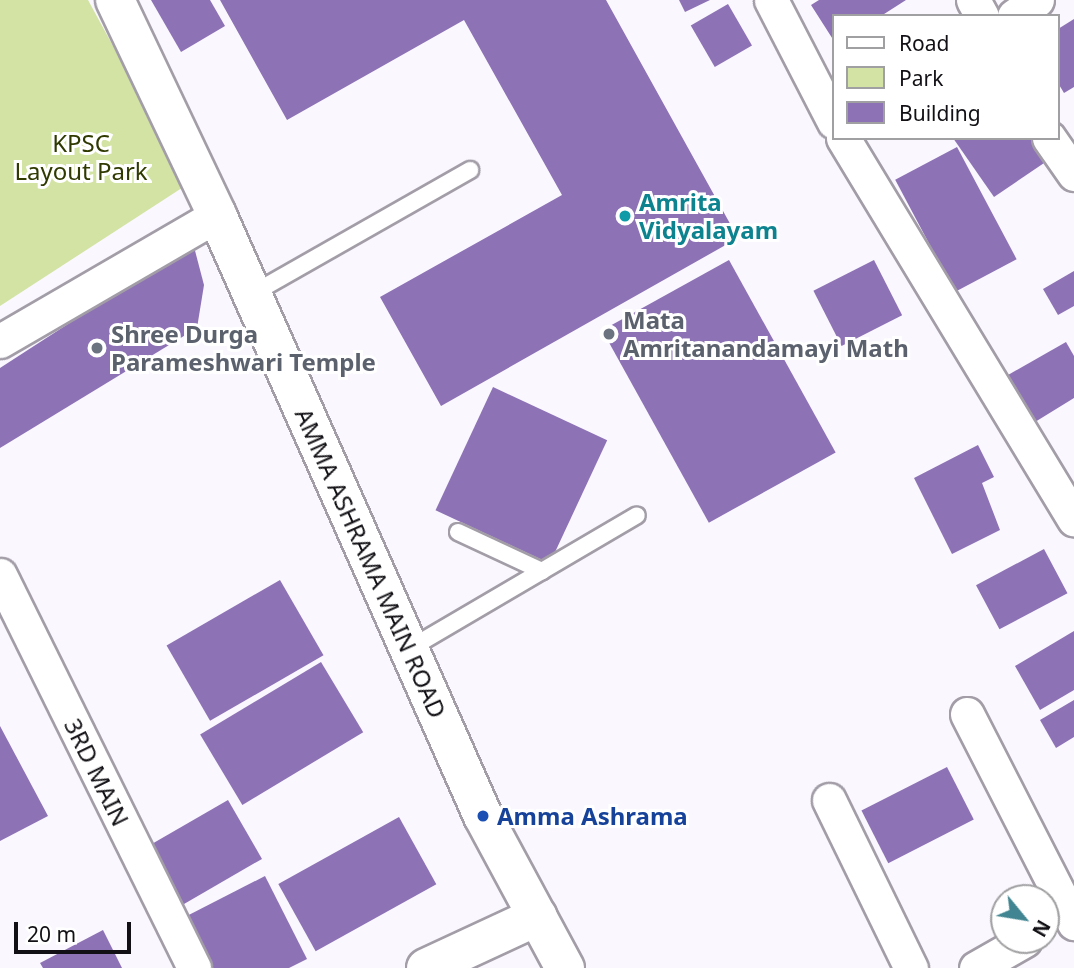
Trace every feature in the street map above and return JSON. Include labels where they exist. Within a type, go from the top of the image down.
[{"type":"street","name":"AMMA ASHRAMA MAIN ROAD","points":[[115,0],[217,215],[483,816],[565,968]]},
{"type":"street","points":[[771,0],[832,118]]},
{"type":"street","points":[[1017,14],[1037,0]]},
{"type":"street","points":[[844,140],[1074,519]]},
{"type":"street","points":[[0,341],[217,215]]},
{"type":"street","name":"3RD MAIN","points":[[0,575],[194,968]]},
{"type":"street","points":[[967,714],[1063,922]]},
{"type":"street","points":[[829,800],[911,968]]},
{"type":"street","points":[[426,968],[538,916]]},
{"type":"street","points":[[975,968],[1000,954]]},
{"type":"lane","points":[[252,294],[470,170]]},
{"type":"lane","points":[[409,649],[637,515]]},
{"type":"lane","points":[[458,532],[542,571]]},
{"type":"green space","name":"KPSC Layout Park","points":[[0,0],[88,0],[188,184],[0,306]]},
{"type":"building","points":[[151,0],[210,0],[225,26],[181,52]]},
{"type":"building","name":"Amrita Vidyalayam","points":[[220,0],[606,0],[738,238],[441,406],[380,297],[562,195],[464,20],[287,120]]},
{"type":"building","points":[[679,0],[710,0],[685,12]]},
{"type":"building","points":[[819,0],[906,0],[884,14],[832,14],[832,38],[811,5]]},
{"type":"building","points":[[728,4],[752,46],[715,67],[691,26]]},
{"type":"building","points":[[1074,19],[1074,87],[1064,93],[1060,86],[1060,28]]},
{"type":"building","points":[[954,140],[1032,140],[1047,161],[994,197]]},
{"type":"building","points":[[957,147],[1017,259],[955,292],[895,180]]},
{"type":"building","name":"Shree Durga Parameshwari Temple","points":[[193,243],[204,285],[197,328],[0,448],[0,368]]},
{"type":"building","points":[[729,260],[836,452],[709,523],[602,330]]},
{"type":"building","points":[[874,260],[902,315],[842,346],[813,291]]},
{"type":"building","points":[[1074,271],[1074,306],[1058,315],[1043,289]]},
{"type":"building","points":[[1066,342],[1074,356],[1074,398],[1035,422],[1008,375]]},
{"type":"building","points":[[493,387],[607,440],[550,564],[436,510]]},
{"type":"building","points":[[978,445],[994,477],[982,483],[1000,530],[952,554],[914,478]]},
{"type":"building","points":[[1044,549],[1067,593],[999,629],[976,585]]},
{"type":"building","points":[[280,580],[324,655],[210,721],[167,646]]},
{"type":"building","points":[[1074,631],[1074,690],[1040,710],[1015,666]]},
{"type":"building","points":[[321,662],[363,732],[242,805],[200,735]]},
{"type":"building","points":[[1074,700],[1074,737],[1056,748],[1040,720]]},
{"type":"building","points":[[0,726],[48,816],[0,841]]},
{"type":"building","points":[[947,767],[974,820],[888,863],[861,811]]},
{"type":"building","points":[[228,800],[262,859],[182,905],[148,846]]},
{"type":"building","points":[[399,817],[436,884],[316,951],[278,884]]},
{"type":"building","points":[[265,876],[307,959],[289,968],[203,968],[179,920]]},
{"type":"building","points":[[103,930],[122,968],[43,968],[40,963]]},
{"type":"place","name":"Amrita Vidyalayam","points":[[625,216]]},
{"type":"place","name":"Mata Amritanandamayi Math","points":[[609,334]]},
{"type":"place","name":"Shree Durga Parameshwari Temple","points":[[97,348]]},
{"type":"place","name":"Amma Ashrama","points":[[483,816]]}]
